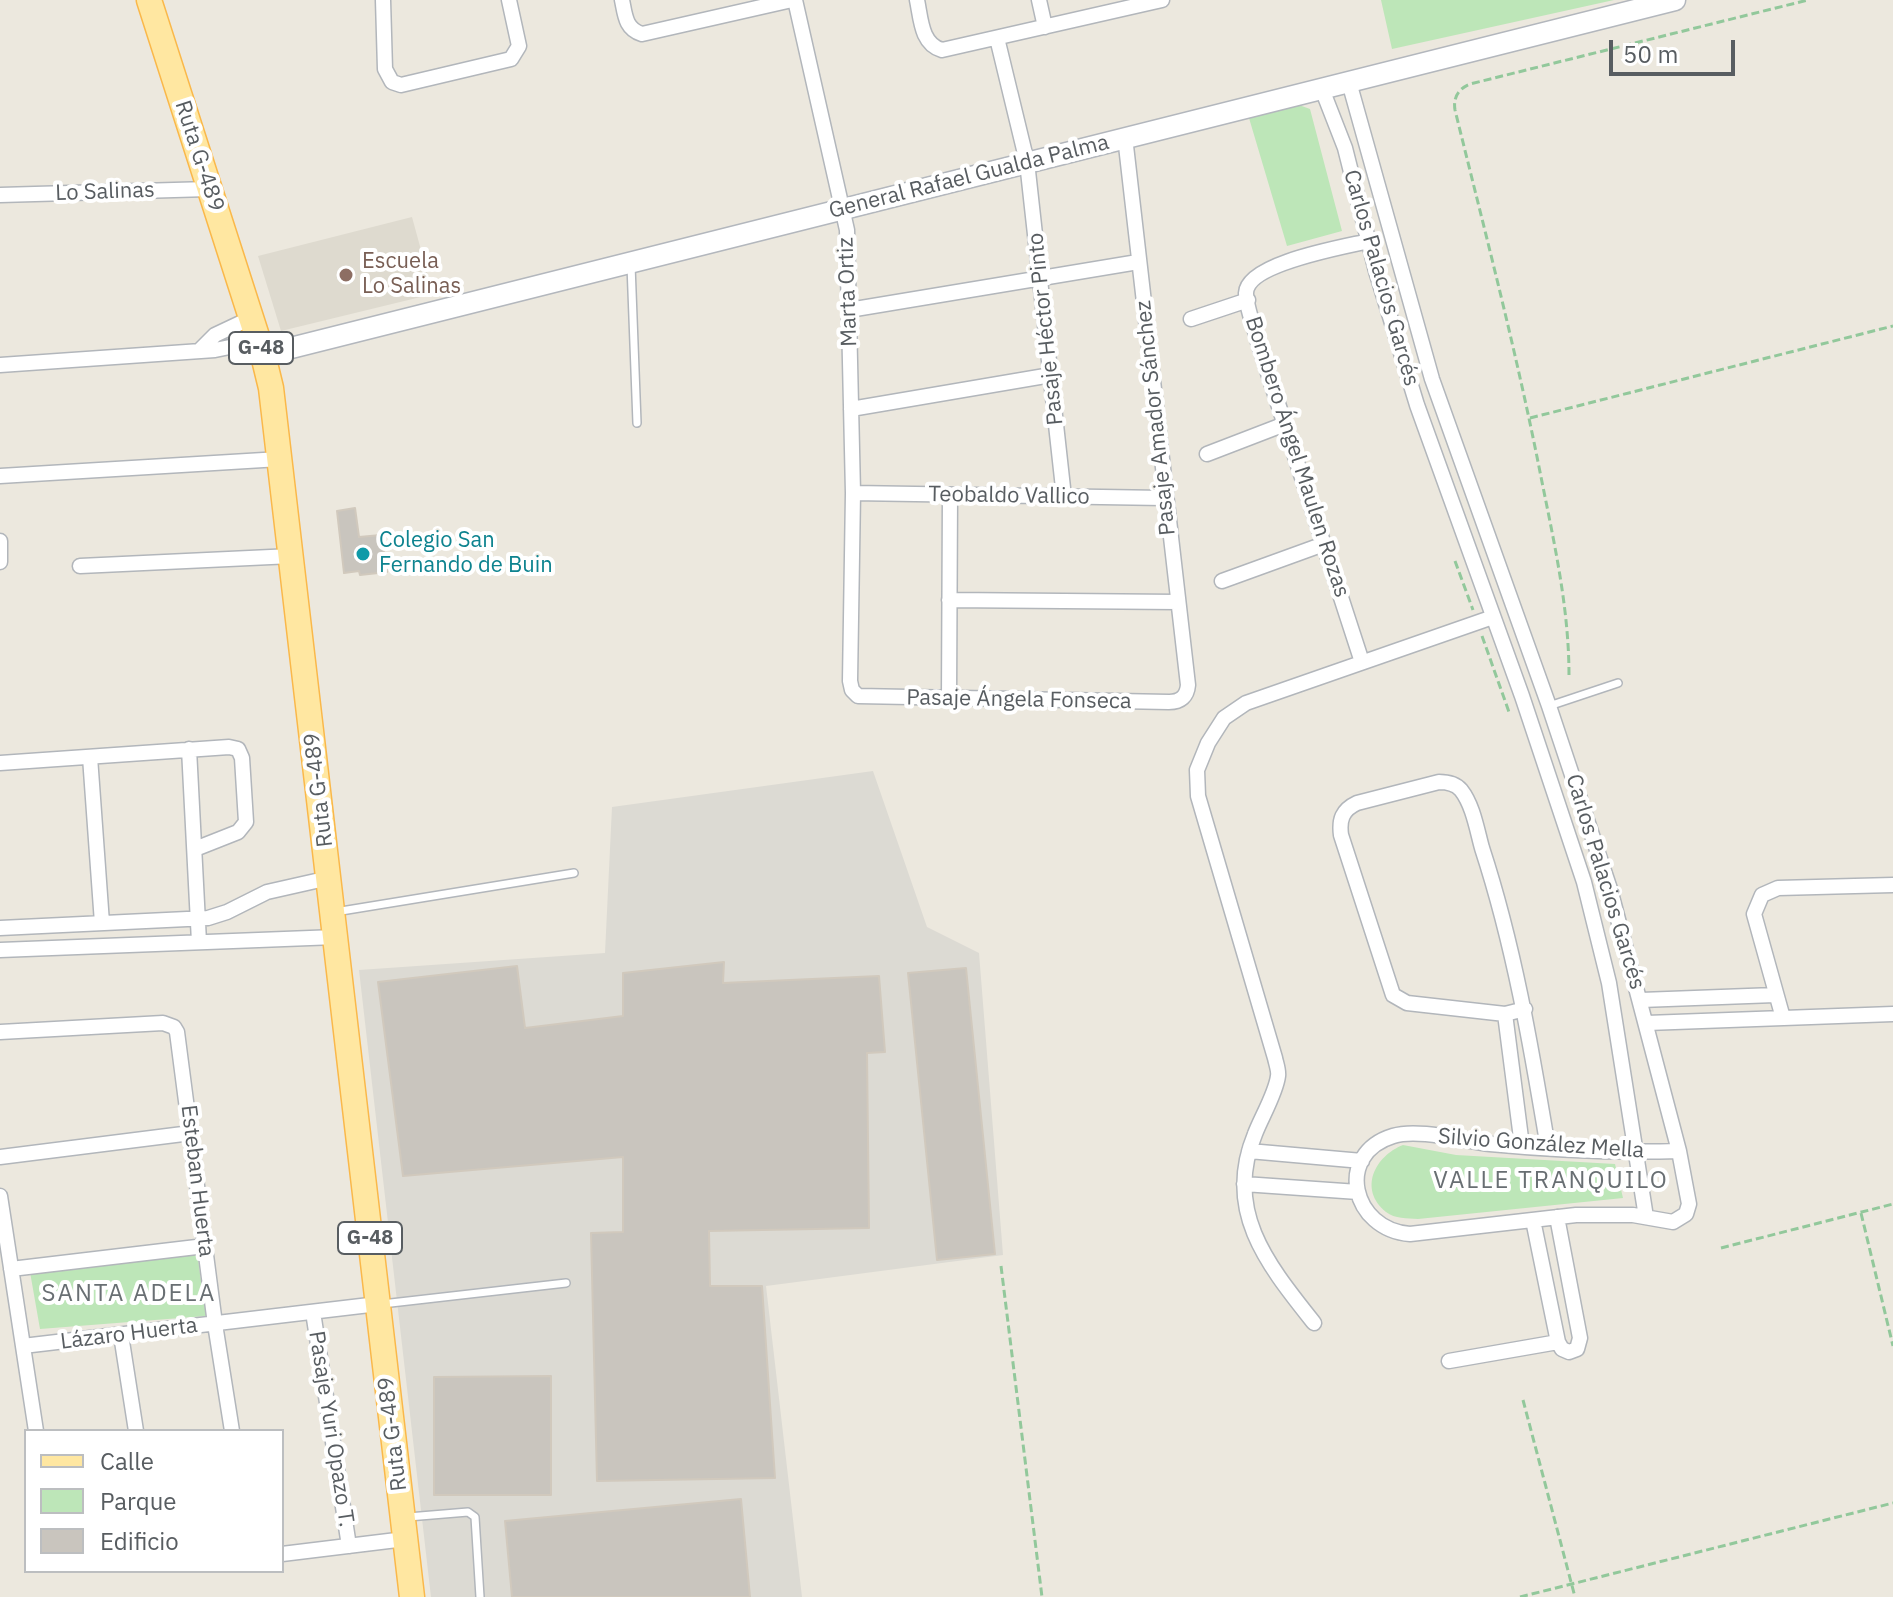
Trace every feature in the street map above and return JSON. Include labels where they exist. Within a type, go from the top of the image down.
[{"type":"main road","name":"Ruta G-489","points":[[149,0],[261,348],[271,388],[412,1597]]},
{"type":"main road","name":"General Rafael Gualda Palma","points":[[261,348],[844,210],[1675,0]]},
{"type":"street","points":[[383,0],[385,69],[392,82],[407,85],[505,61],[516,55],[519,46],[509,0]]},
{"type":"street","points":[[622,0],[628,25],[642,34],[794,0]]},
{"type":"street","name":"Marta Ortiz","points":[[794,0],[847,230],[853,493],[850,681],[855,693]]},
{"type":"street","points":[[917,0],[925,36],[933,47],[947,50],[1162,0]]},
{"type":"street","points":[[1039,0],[1045,27]]},
{"type":"street","name":"Pasaje Héctor Pinto","points":[[997,38],[1027,162],[1064,497]]},
{"type":"street","name":"Carlos Palacios Garcés","points":[[1322,89],[1345,148],[1403,363],[1570,835],[1598,932],[1620,1044],[1646,1217],[1673,1222],[1683,1218],[1689,1204],[1679,1151],[1602,862],[1423,349],[1349,82]]},
{"type":"street","name":"Pasaje Amador Sánchez","points":[[1125,137],[1164,498],[1188,685],[1183,698]]},
{"type":"street","name":"Lo Salinas","points":[[0,195],[209,189]]},
{"type":"street","name":"Bombero Ángel Maulen Rozas","points":[[1362,662],[1258,342],[1246,294],[1250,282],[1268,268],[1369,241]]},
{"type":"street","points":[[849,310],[1138,262]]},
{"type":"street","points":[[1191,319],[1248,300]]},
{"type":"street","points":[[199,351],[215,335],[251,318]]},
{"type":"street","points":[[0,365],[261,348]]},
{"type":"street","points":[[851,409],[1051,375]]},
{"type":"street","points":[[1207,454],[1285,424]]},
{"type":"street","points":[[0,476],[280,459]]},
{"type":"street","name":"Teobaldo Vallico","points":[[853,493],[1164,498]]},
{"type":"street","points":[[949,699],[950,495]]},
{"type":"street","points":[[0,541],[0,562]]},
{"type":"street","points":[[1222,581],[1324,544]]},
{"type":"street","points":[[1472,558],[1493,551]]},
{"type":"street","points":[[80,566],[292,556]]},
{"type":"street","points":[[949,600],[1178,602]]},
{"type":"street","points":[[1314,1323],[1271,1269],[1254,1239],[1244,1184],[1249,1151],[1278,1076],[1277,1067],[1198,796],[1197,770],[1208,743],[1224,718],[1246,703],[1493,617]]},
{"type":"street","name":"Pasaje Ángela Fonseca","points":[[855,693],[867,698],[1169,702],[1183,698]]},
{"type":"street","points":[[189,749],[199,942]]},
{"type":"street","points":[[0,763],[189,749],[238,749],[242,758],[246,822],[238,832],[195,849]]},
{"type":"street","points":[[90,757],[102,923]]},
{"type":"street","points":[[1525,1009],[1505,1014],[1407,1003],[1393,995],[1341,835],[1341,820],[1346,810],[1357,803],[1439,782],[1459,788],[1470,808],[1488,864],[1525,1009],[1548,1148]]},
{"type":"street","points":[[0,928],[218,916],[255,896],[329,878]]},
{"type":"street","points":[[1783,1018],[1754,914],[1762,895],[1778,888],[1893,885]]},
{"type":"street","points":[[0,950],[336,937]]},
{"type":"street","points":[[1641,1000],[1775,995]]},
{"type":"street","points":[[1505,1014],[1522,1146]]},
{"type":"street","points":[[1647,1023],[1893,1014]]},
{"type":"street","name":"Esteban Huerta","points":[[0,1032],[163,1023],[174,1027],[179,1038],[215,1324],[232,1429]]},
{"type":"street","points":[[0,1157],[191,1133]]},
{"type":"street","name":"Silvio González Mella","points":[[1362,1161],[1374,1145],[1401,1134],[1548,1148],[1679,1151]]},
{"type":"street","points":[[1249,1151],[1362,1161],[1358,1173],[1362,1205],[1373,1220],[1401,1234],[1557,1217],[1646,1217]]},
{"type":"street","points":[[1244,1184],[1358,1192]]},
{"type":"street","points":[[0,1196],[36,1429]]},
{"type":"street","points":[[1533,1220],[1558,1342],[1562,1349],[1569,1352],[1577,1349],[1580,1338],[1557,1217]]},
{"type":"street","points":[[11,1269],[205,1246]]},
{"type":"street","name":"Lázaro Huerta","points":[[23,1346],[378,1304]]},
{"type":"street","name":"Pasaje Yuri Opazo T.","points":[[313,1312],[349,1546]]},
{"type":"street","points":[[121,1335],[136,1429]]},
{"type":"street","points":[[1449,1361],[1558,1342]]},
{"type":"street","points":[[284,1554],[349,1546],[404,1528]]},
{"type":"lane","points":[[631,261],[637,423]]},
{"type":"lane","points":[[1549,706],[1618,683]]},
{"type":"lane","points":[[333,912],[574,873]]},
{"type":"lane","points":[[378,1304],[566,1283]]},
{"type":"lane","points":[[404,1528],[468,1512],[475,1517],[480,1597]]},
{"type":"path","points":[[1569,675],[1563,588],[1530,418],[1455,110],[1457,94],[1470,84],[1808,0]]},
{"type":"path","points":[[1530,418],[1893,326]]},
{"type":"path","points":[[1452,554],[1512,718]]},
{"type":"path","points":[[1721,1248],[1893,1204]]},
{"type":"path","points":[[1860,1212],[1893,1346]]},
{"type":"path","points":[[1001,1266],[1042,1597]]},
{"type":"path","points":[[1523,1400],[1575,1597]]},
{"type":"path","points":[[1520,1597],[1893,1503]]},
{"type":"shaded area","name":"Escuela Lo Salinas","points":[[412,217],[433,294],[281,331],[258,256]]},
{"type":"shaded area","points":[[873,771],[927,927],[979,953],[1003,1255],[766,1286],[802,1597],[431,1597],[359,970],[605,953],[612,807]]},
{"type":"green space","points":[[1381,0],[1614,0],[1392,49]]},
{"type":"green space","points":[[1299,105],[1310,109],[1342,231],[1287,246],[1249,118]]},
{"type":"green space","points":[[1403,1145],[1456,1155],[1615,1164],[1623,1198],[1418,1219],[1397,1217],[1386,1212],[1378,1203],[1372,1184],[1378,1165]]},
{"type":"green space","points":[[197,1252],[206,1316],[40,1329],[30,1272]]},
{"type":"building","name":"Colegio San Fernando de Buin","points":[[355,508],[359,537],[381,535],[387,572],[344,573],[337,511]]},
{"type":"building","points":[[724,962],[723,983],[879,976],[885,1052],[867,1053],[869,1228],[709,1231],[710,1286],[762,1286],[775,1478],[597,1481],[591,1233],[623,1232],[623,1157],[403,1176],[378,982],[517,966],[525,1028],[623,1016],[623,973]]},
{"type":"building","points":[[966,968],[995,1254],[937,1260],[908,973]]},
{"type":"building","points":[[551,1376],[551,1495],[434,1495],[434,1377]]},
{"type":"building","points":[[741,1499],[750,1597],[512,1597],[505,1521]]},
{"type":"place","name":"Escuela Lo Salinas","points":[[346,275]]},
{"type":"place","name":"Colegio San Fernando de Buin","points":[[363,554]]},
{"type":"district","name":"VALLE TRANQUILO","points":[[1551,1181]]},
{"type":"district","name":"SANTA ADELA","points":[[129,1294]]}]
